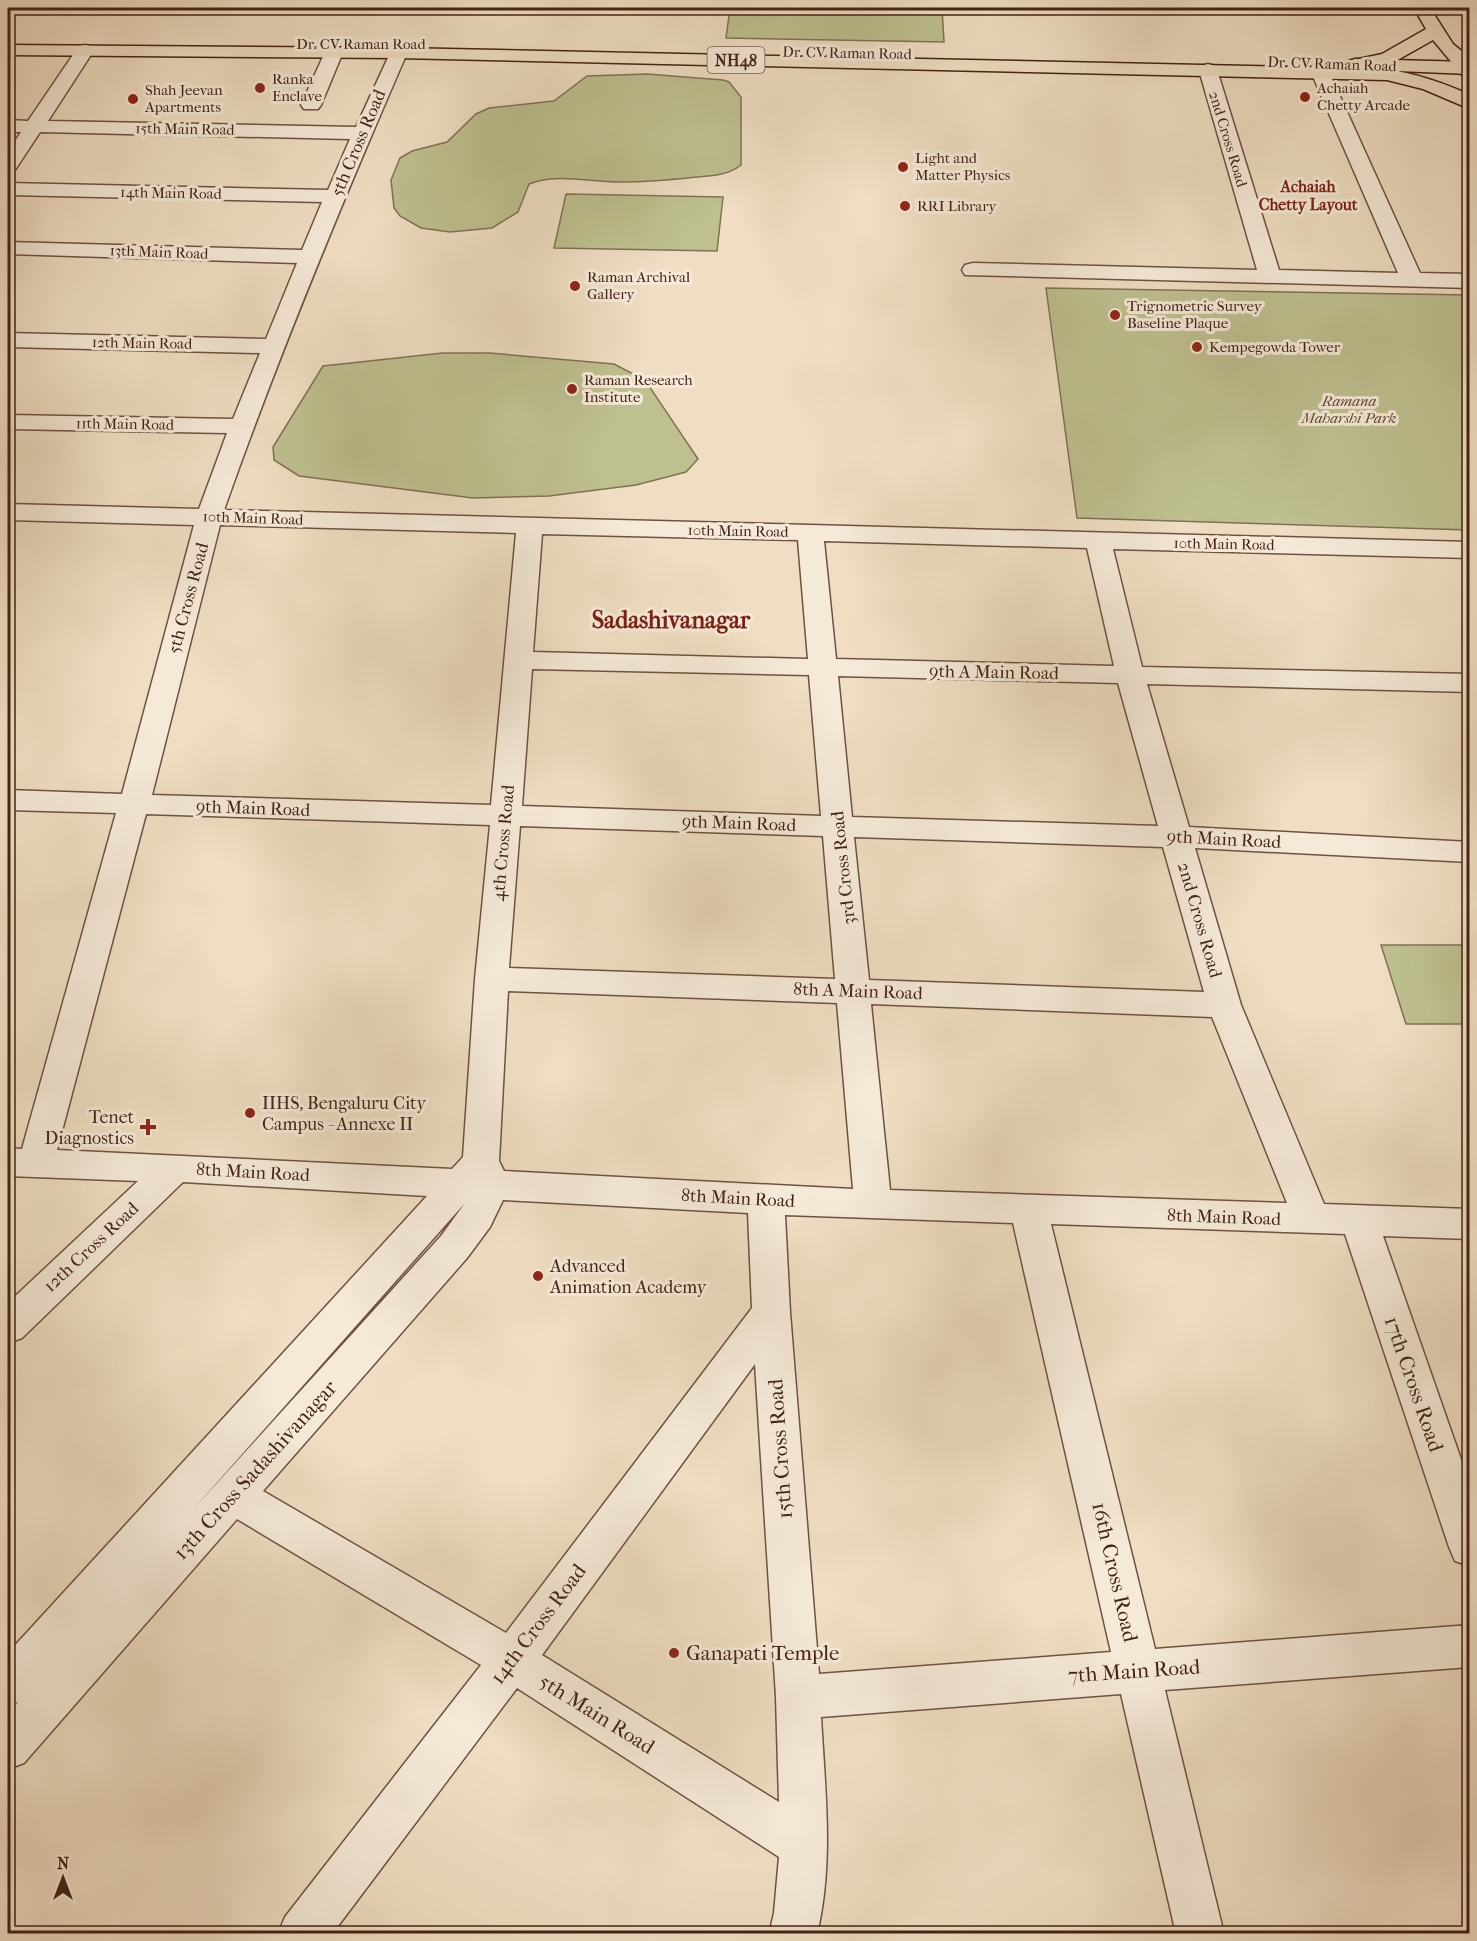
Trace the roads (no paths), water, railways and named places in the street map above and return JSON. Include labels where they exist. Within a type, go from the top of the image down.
[{"type":"main road","points":[[1422,8],[1446,47],[1460,58],[1467,72]]},
{"type":"main road","name":"NH48","points":[[1355,65],[1388,58],[1436,31]]},
{"type":"main road","name":"Dr. CV Raman Road","points":[[8,43],[452,45],[1355,65],[1467,72]]},
{"type":"main road","name":"Dr. CV Raman Road","points":[[8,50],[398,53],[1387,74],[1467,72]]},
{"type":"main road","points":[[1387,74],[1417,80],[1470,104]]},
{"type":"street","points":[[8,166],[85,50]]},
{"type":"street","points":[[310,105],[334,52]]},
{"type":"street","name":"5th Cross Road","points":[[22,1162],[134,804],[209,517],[242,426],[335,196],[398,53]]},
{"type":"street","name":"2nd Cross Road","points":[[1208,70],[1270,277]]},
{"type":"street","points":[[1320,72],[1412,280]]},
{"type":"street","name":"15th Main Road","points":[[8,126],[362,132]]},
{"type":"street","name":"14th Main Road","points":[[8,189],[335,196]]},
{"type":"street","name":"13th Main Road","points":[[8,248],[311,257]]},
{"type":"street","points":[[973,270],[1470,281]]},
{"type":"street","name":"12th Main Road","points":[[8,340],[276,346]]},
{"type":"street","name":"11th Main Road","points":[[8,422],[242,426]]},
{"type":"street","name":"10th Main Road","points":[[8,512],[1098,540],[1466,556]]},
{"type":"street","name":"4th Cross Road","points":[[478,1177],[530,525]]},
{"type":"street","name":"3rd Cross Road","points":[[810,533],[855,991],[873,1203]]},
{"type":"street","name":"2nd Cross Road","points":[[1098,540],[1130,675],[1224,1005],[1312,1220]]},
{"type":"street","name":"9th A Main Road","points":[[519,660],[1470,683]]},
{"type":"street","name":"9th Main Road","points":[[8,800],[1176,837],[1470,852]]},
{"type":"street","name":"8th A Main Road","points":[[492,979],[1224,1005]]},
{"type":"street","name":"8th Main Road","points":[[22,1162],[478,1177],[766,1200],[1029,1211],[1470,1224]]},
{"type":"street","name":"12th Cross Road","points":[[8,1327],[175,1168]]},
{"type":"street","points":[[8,1685],[478,1177]]},
{"type":"street","name":"13th Cross Sadashivanagar","points":[[8,1748],[454,1247],[477,1217],[478,1177]]},
{"type":"street","name":"15th Cross Road","points":[[766,1200],[771,1311],[798,1697],[804,1845],[798,1913],[793,1934]]},
{"type":"street","name":"16th Cross Road","points":[[1029,1211],[1200,1934]]},
{"type":"street","name":"17th Cross Road","points":[[1359,1221],[1470,1547]]},
{"type":"street","name":"14th Cross Road","points":[[302,1934],[512,1659],[771,1311]]},
{"type":"street","name":"5th Main Road","points":[[233,1495],[512,1659],[804,1845]]},
{"type":"street","name":"7th Main Road","points":[[798,1697],[1470,1646]]},
{"type":"place","name":"Ranka Enclave","points":[[260,88]]},
{"type":"place","name":"Achaiah Chetty Arcade","points":[[1305,97]]},
{"type":"place","name":"Shah Jeevan Apartments","points":[[133,99]]},
{"type":"place","name":"Light and Matter Physics","points":[[903,167]]},
{"type":"place","name":"RRI Library","points":[[905,206]]},
{"type":"place","name":"Raman Archival Gallery","points":[[575,286]]},
{"type":"place","name":"Trignometric Survey Baseline Plaque","points":[[1115,315]]},
{"type":"place","name":"Kempegowda Tower","points":[[1197,347]]},
{"type":"place","name":"Raman Research Institute","points":[[572,389]]},
{"type":"place","name":"IIHS, Bengaluru City Campus - Annexe II","points":[[250,1113]]},
{"type":"place","name":"Tenet Diagnostics","points":[[148,1127]]},
{"type":"place","name":"Advanced Animation Academy","points":[[538,1276]]},
{"type":"place","name":"Ganapati Temple","points":[[674,1653]]},
{"type":"district","name":"Achaiah Chetty Layout","points":[[1308,195]]},
{"type":"district","name":"Sadashivanagar","points":[[671,620]]},
{"type":"park label","name":"Ramana Maharshi Park","points":[[1349,410]]}]
